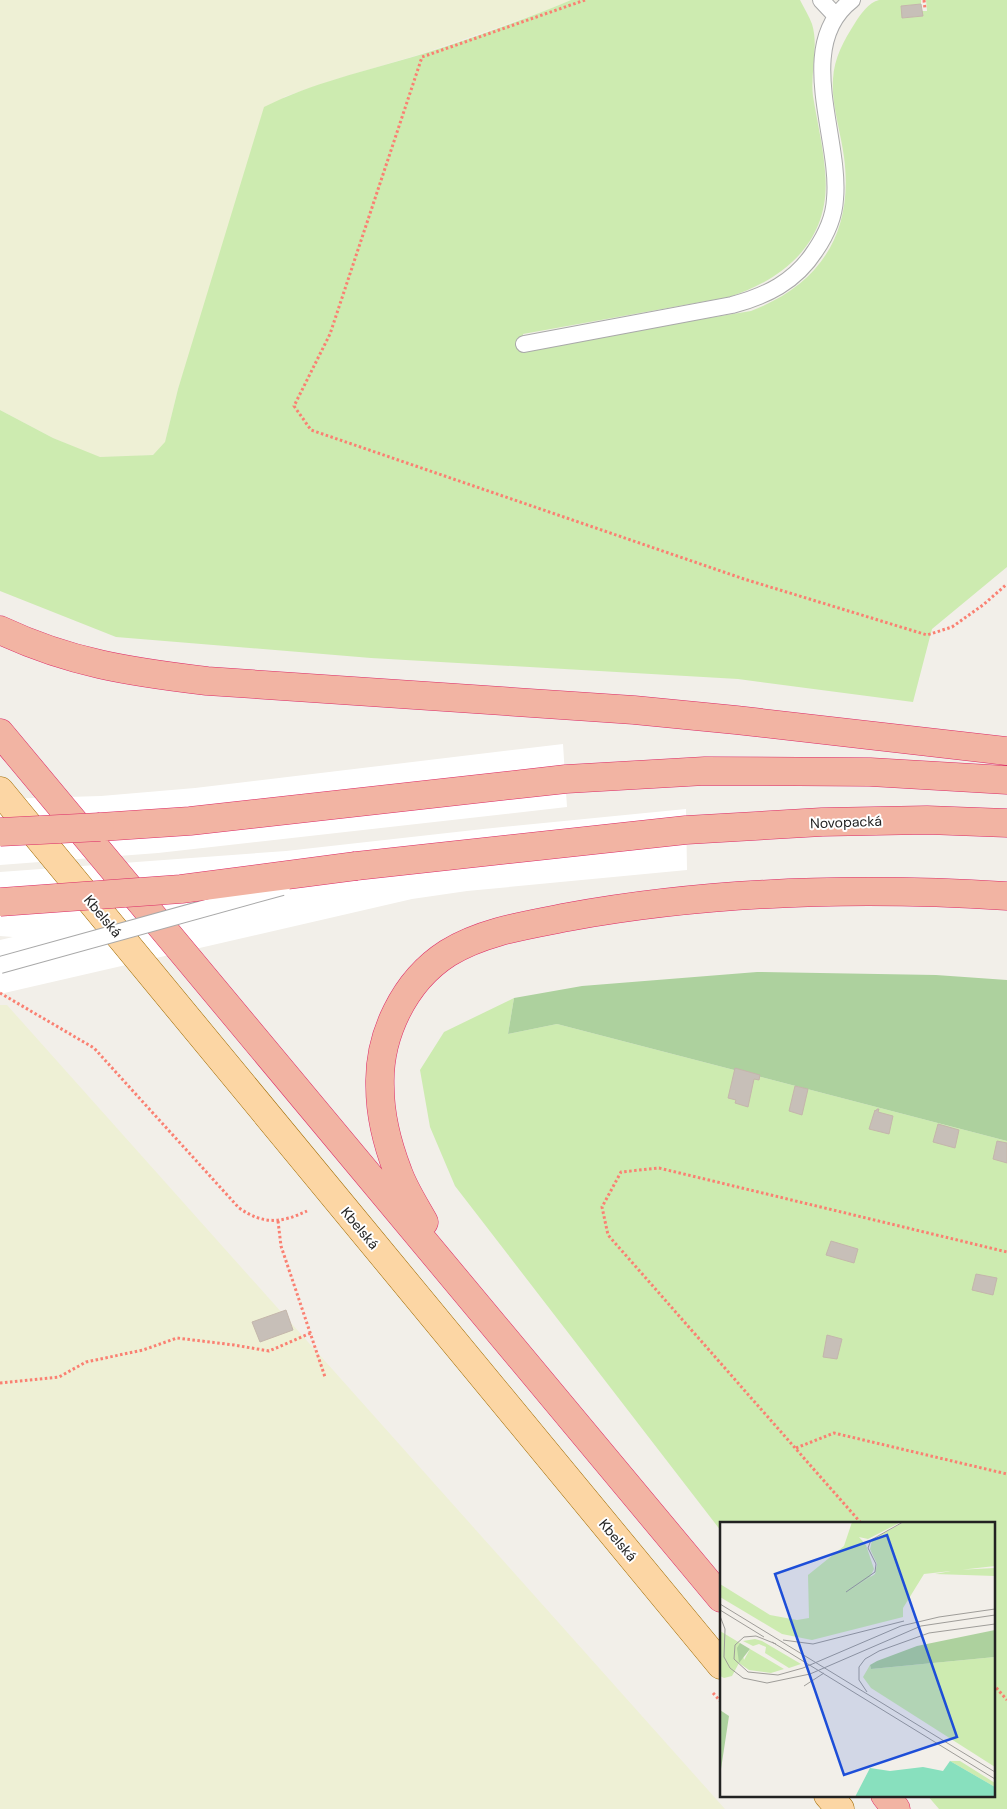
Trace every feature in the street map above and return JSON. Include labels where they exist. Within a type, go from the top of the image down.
[{"type":"highway","points":[[0,630],[46,650],[82,661],[115,669],[160,676],[207,681],[634,710],[1007,751]]},
{"type":"highway","points":[[0,733],[720,1597]]},
{"type":"highway","points":[[0,832],[190,821],[566,779],[705,771],[870,772],[1007,780]]},
{"type":"highway","name":"Novopacká","points":[[0,902],[181,888],[356,866],[686,830],[822,822],[908,820],[1007,823]]},
{"type":"highway","points":[[486,1315],[426,1226],[410,1197],[398,1173],[383,1116],[380,1066],[384,1044],[391,1023],[401,1003],[414,984],[446,954],[465,943],[485,936],[549,921],[623,907],[718,898],[808,894],[905,892],[1007,896]]},
{"type":"highway","points":[[886,1796],[896,1809]]},
{"type":"main road","name":"Kbelská","points":[[0,791],[720,1664]]},
{"type":"main road","points":[[829,1796],[840,1809]]},
{"type":"lane","points":[[821,0],[836,16]]},
{"type":"lane","points":[[524,344],[732,305],[753,299],[773,290],[792,278],[808,262],[822,240],[832,219],[835,200],[834,159],[822,76],[823,51],[836,16],[852,0]]},
{"type":"lane","points":[[0,965],[356,866]]},
{"type":"path","points":[[585,0],[422,57],[330,334],[294,406],[311,430],[744,579],[927,635],[952,627],[983,605],[1007,584]]},
{"type":"path","points":[[924,0],[925,9]]},
{"type":"path","points":[[0,992],[94,1048],[239,1208],[249,1215],[264,1220],[278,1221],[308,1210]]},
{"type":"path","points":[[860,1522],[608,1234],[602,1207],[621,1172],[659,1168],[1007,1252]]},
{"type":"path","points":[[278,1221],[282,1246],[326,1377]]},
{"type":"path","points":[[0,1383],[59,1377],[86,1362],[143,1350],[177,1338],[269,1351],[311,1333]]},
{"type":"path","points":[[796,1448],[834,1433],[1007,1474]]},
{"type":"path","points":[[994,1685],[1007,1700]]},
{"type":"green space","points":[[0,0],[571,0],[545,11],[418,55],[284,97],[197,331],[178,389],[165,443],[153,455],[100,458],[53,438],[0,410]]},
{"type":"green space","points":[[571,0],[800,0],[811,21],[814,32],[815,50],[812,87],[824,161],[825,195],[821,216],[813,235],[802,252],[770,279],[729,297],[523,334],[525,348],[751,311],[776,300],[796,286],[814,270],[828,252],[844,209],[846,184],[844,157],[835,108],[833,79],[840,49],[859,16],[868,6],[879,0],[921,0],[921,4],[901,6],[903,18],[922,16],[922,11],[927,11],[926,0],[1007,0],[1007,567],[932,629],[913,702],[738,679],[371,658],[116,637],[0,591],[0,410],[53,438],[100,457],[153,455],[165,442],[178,389],[264,107],[320,84],[455,43],[514,23]]},
{"type":"green space","points":[[757,972],[936,975],[1007,980],[1007,1141],[557,1024],[508,1034],[514,998],[582,986]]},
{"type":"green space","points":[[514,998],[508,1034],[557,1024],[1007,1141],[1007,1809],[939,1809],[928,1796],[994,1796],[994,1522],[720,1522],[720,1530],[455,1186],[430,1127],[420,1070],[444,1032]]},
{"type":"green space","points":[[0,1005],[7,1005],[725,1809],[0,1809]]},
{"type":"pier","points":[[563,744],[567,807],[158,853],[0,865],[0,799],[101,796],[195,788]]},
{"type":"pier","points":[[686,809],[687,870],[467,891],[412,899],[0,994],[0,940],[13,937],[0,936],[0,872],[286,851]]},
{"type":"building","points":[[921,4],[923,16],[902,18],[901,6]]},
{"type":"building","points":[[735,1068],[760,1075],[759,1080],[754,1079],[748,1107],[735,1103],[736,1100],[728,1098]]},
{"type":"building","points":[[795,1086],[808,1089],[802,1115],[789,1111]]},
{"type":"building","points":[[877,1109],[879,1109],[878,1112],[893,1116],[889,1134],[869,1129]]},
{"type":"building","points":[[938,1124],[959,1130],[955,1148],[933,1142]]},
{"type":"building","points":[[997,1141],[1007,1143],[1007,1163],[993,1159]]},
{"type":"building","points":[[831,1241],[858,1249],[854,1263],[826,1255]]},
{"type":"building","points":[[976,1274],[997,1278],[993,1295],[972,1290]]},
{"type":"building","points":[[286,1310],[293,1330],[260,1342],[252,1322]]},
{"type":"building","points":[[827,1335],[842,1339],[837,1359],[823,1357]]}]
